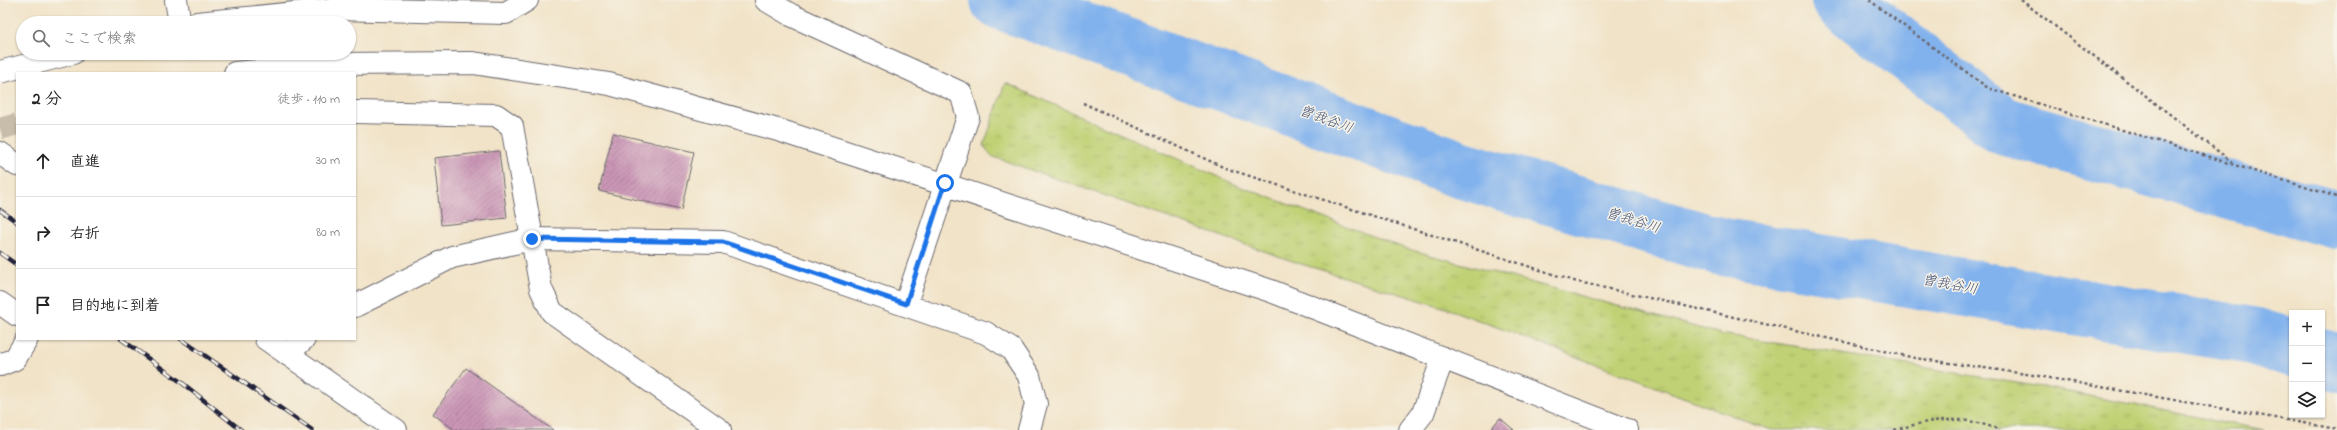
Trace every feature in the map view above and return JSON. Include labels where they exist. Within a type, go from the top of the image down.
[{"type":"street","points":[[176,0],[179,16]]},
{"type":"street","points":[[266,16],[334,9],[506,13],[527,0]]},
{"type":"street","points":[[766,0],[790,15],[961,93],[968,117],[906,304]]},
{"type":"street","points":[[0,72],[46,60]]},
{"type":"street","points":[[246,72],[334,64],[481,64],[608,84],[778,130],[945,183],[1271,291],[1627,430]]},
{"type":"street","points":[[356,112],[496,115],[512,126],[541,290],[552,312],[720,430]]},
{"type":"street","points":[[0,153],[16,164]]},
{"type":"street","points":[[356,305],[452,256],[532,239],[723,242],[906,304],[986,333],[1011,349],[1029,376],[1036,404],[1029,430]]},
{"type":"street","points":[[0,303],[16,314]]},
{"type":"street","points":[[0,365],[15,359],[26,340]]},
{"type":"street","points":[[267,340],[396,430]]},
{"type":"street","points":[[287,354],[303,340]]},
{"type":"street","points":[[1410,430],[1423,413],[1443,358]]},
{"type":"path","points":[[1869,0],[1988,88],[2337,197]]},
{"type":"path","points":[[2021,0],[2234,164]]},
{"type":"path","points":[[1083,103],[1225,168],[1574,281],[1915,358],[2033,376],[2337,429]]},
{"type":"path","points":[[1894,430],[1941,419],[1962,419],[2000,430]]},
{"type":"green space","points":[[1005,83],[1239,186],[1404,248],[1721,334],[2053,389],[2264,430],[1771,430],[1446,308],[1298,263],[991,156],[984,145]]},
{"type":"building","points":[[613,133],[694,152],[681,210],[599,191]]},
{"type":"building","points":[[499,151],[507,218],[441,225],[434,158]]},
{"type":"building","points":[[466,368],[553,430],[455,430],[433,414]]},
{"type":"building","points":[[1500,418],[1514,430],[1490,430]]},
{"type":"waterway","name":"曽我谷川","points":[[999,0],[1459,169],[1718,246],[2253,336],[2289,347]]},
{"type":"waterway","points":[[1840,0],[2003,126],[2337,220]]},
{"type":"waterway","name":"曽我谷川","points":[[2325,359],[2337,363]]},
{"type":"tunnel","points":[[0,129],[16,124]]},
{"type":"railway","points":[[0,210],[16,221]]},
{"type":"railway","points":[[0,253],[16,264]]},
{"type":"railway","points":[[122,340],[181,382],[241,430]]},
{"type":"railway","points":[[182,340],[312,430]]},
{"type":"route","points":[[532,239],[723,242],[906,304],[945,183]]}]
